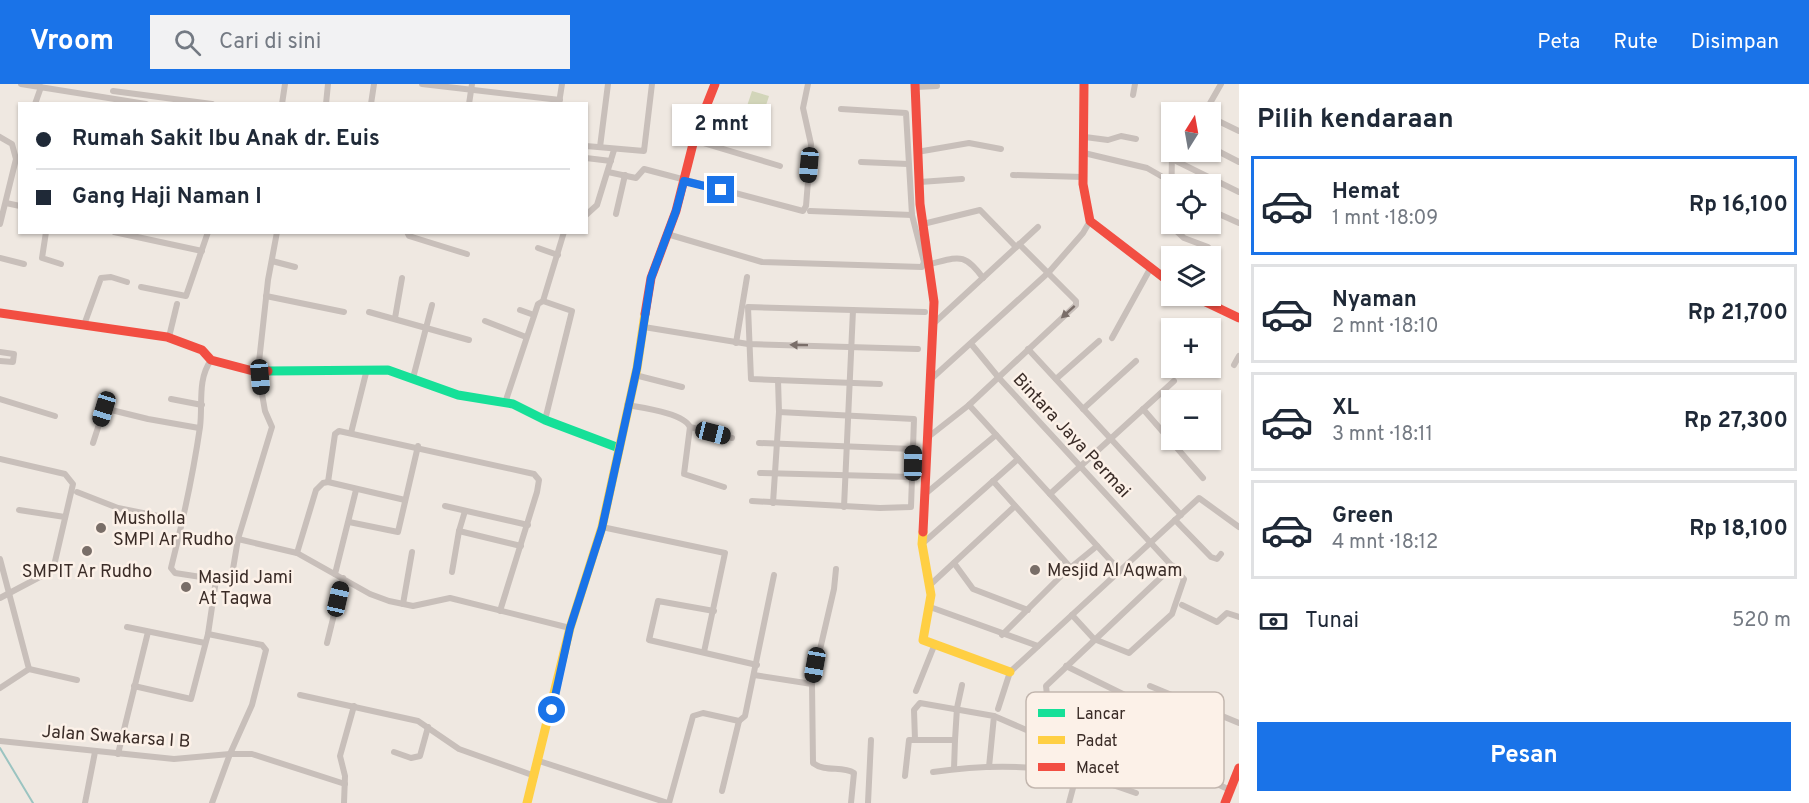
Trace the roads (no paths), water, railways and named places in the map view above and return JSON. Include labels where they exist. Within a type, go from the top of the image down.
[{"type":"street","points":[[24,84],[135,102]]},
{"type":"street","points":[[282,102],[285,84]]},
{"type":"street","points":[[326,102],[328,84]]},
{"type":"street","points":[[371,102],[374,84]]},
{"type":"street","points":[[422,84],[471,87],[560,102],[562,84]]},
{"type":"street","points":[[600,147],[608,84]]},
{"type":"street","points":[[588,146],[641,152],[645,149],[652,84]]},
{"type":"street","points":[[528,803],[570,628],[602,528],[635,375],[651,278],[684,181],[693,140],[715,84]]},
{"type":"street","points":[[608,172],[636,178],[644,169],[804,210],[811,144],[803,108],[808,84]]},
{"type":"street","points":[[930,380],[972,345],[1049,272],[1083,233],[1090,221],[1083,177],[1084,84]]},
{"type":"street","points":[[1133,95],[1135,84]]},
{"type":"street","points":[[1211,102],[1221,84]]},
{"type":"street","points":[[937,86],[915,85],[917,152],[923,224],[930,264],[932,324],[922,544],[930,585],[930,607],[923,640],[934,646],[1010,672]]},
{"type":"street","points":[[36,102],[40,87]]},
{"type":"street","points":[[469,102],[471,87]]},
{"type":"street","points":[[113,91],[197,102]]},
{"type":"street","points":[[667,234],[762,262],[922,267],[924,262],[912,215],[906,113],[841,109]]},
{"type":"street","points":[[1221,122],[1239,131]]},
{"type":"street","points":[[1085,137],[1108,140],[1121,136],[1136,139]]},
{"type":"street","points":[[0,137],[12,144],[16,150],[0,224]]},
{"type":"street","points":[[693,140],[780,166]]},
{"type":"street","points":[[917,152],[969,143],[1001,149]]},
{"type":"street","points":[[588,214],[594,209],[614,150]]},
{"type":"street","points":[[1084,153],[1147,168],[1161,176]]},
{"type":"street","points":[[1221,153],[1239,162]]},
{"type":"street","points":[[588,158],[612,161]]},
{"type":"street","points":[[861,162],[908,164]]},
{"type":"street","points":[[1178,162],[1239,192]]},
{"type":"street","points":[[616,214],[625,175]]},
{"type":"street","points":[[1013,175],[1083,177]]},
{"type":"street","points":[[920,182],[962,179]]},
{"type":"street","points":[[6,203],[18,206]]},
{"type":"street","points":[[923,224],[980,210],[1049,272]]},
{"type":"street","points":[[810,212],[912,215]]},
{"type":"street","points":[[1221,215],[1239,224]]},
{"type":"street","points":[[1090,221],[1161,276]]},
{"type":"street","points":[[932,324],[1038,227]]},
{"type":"street","points":[[46,234],[42,258],[61,264]]},
{"type":"street","points":[[123,234],[202,251]]},
{"type":"street","points":[[141,287],[186,296],[207,234]]},
{"type":"street","points":[[211,360],[202,375],[200,428],[183,521],[171,570],[227,581],[231,578],[238,539],[263,463],[272,427],[265,411],[258,371],[266,296],[277,234]]},
{"type":"street","points":[[408,234],[467,254]]},
{"type":"street","points":[[505,403],[538,304],[543,301],[563,234]]},
{"type":"street","points":[[1181,234],[1206,246]]},
{"type":"street","points":[[538,249],[558,255]]},
{"type":"street","points":[[0,258],[24,264]]},
{"type":"street","points":[[930,264],[964,258],[971,262],[983,278]]},
{"type":"street","points":[[272,261],[295,267]]},
{"type":"street","points":[[1112,338],[1150,269]]},
{"type":"street","name":"Bintara Jaya Permai","points":[[1049,272],[1076,301],[1076,305],[999,378],[1173,566]]},
{"type":"street","points":[[84,325],[101,278],[106,276],[127,282]]},
{"type":"street","points":[[736,343],[747,277]]},
{"type":"street","points":[[395,318],[402,278]]},
{"type":"street","points":[[266,296],[344,312]]},
{"type":"street","points":[[543,301],[572,311],[545,420]]},
{"type":"street","points":[[169,338],[177,304]]},
{"type":"street","points":[[413,378],[432,305]]},
{"type":"street","points":[[880,384],[750,378],[748,344],[750,306],[925,312]]},
{"type":"street","points":[[1214,306],[1239,318]]},
{"type":"street","points":[[520,310],[534,315]]},
{"type":"street","points":[[844,507],[853,310]]},
{"type":"street","points":[[369,312],[469,340]]},
{"type":"street","points":[[0,313],[169,338],[202,350],[211,360],[258,371],[378,368],[458,395],[513,404],[545,420],[619,448]]},
{"type":"street","points":[[485,321],[526,337]]},
{"type":"street","points":[[644,327],[748,344],[918,349]]},
{"type":"street","points":[[1056,379],[1099,341]]},
{"type":"street","points":[[927,438],[999,378],[972,345]]},
{"type":"street","points":[[1028,350],[1111,439],[1210,557],[1217,559],[1221,554]]},
{"type":"street","points":[[0,352],[14,354],[13,362],[0,361]]},
{"type":"street","points":[[1234,365],[1239,356]]},
{"type":"street","points":[[1083,409],[1136,361]]},
{"type":"street","points":[[351,434],[367,369]]},
{"type":"street","points":[[635,375],[682,387]]},
{"type":"street","points":[[773,503],[779,412],[778,380]]},
{"type":"street","points":[[1050,494],[1174,381]]},
{"type":"street","points":[[0,399],[55,416]]},
{"type":"street","points":[[171,399],[202,405]]},
{"type":"street","points":[[627,405],[669,414],[687,423],[690,427],[732,438]]},
{"type":"street","points":[[969,405],[1120,571]]},
{"type":"street","points":[[93,443],[101,408],[200,428]]},
{"type":"street","points":[[1143,409],[1203,478]]},
{"type":"street","points":[[753,501],[844,507],[910,507],[914,419],[779,412]]},
{"type":"street","points":[[690,427],[684,474],[724,487]]},
{"type":"street","points":[[328,482],[336,432],[418,446],[534,474],[539,480],[528,525],[500,611]]},
{"type":"street","points":[[924,495],[996,435]]},
{"type":"street","points":[[759,443],[913,449]]},
{"type":"street","points":[[349,522],[398,532],[418,446]]},
{"type":"street","points":[[0,459],[69,476],[73,484],[56,563],[48,574],[0,598]]},
{"type":"street","points":[[922,544],[1018,459]]},
{"type":"street","points":[[760,473],[913,477]]},
{"type":"street","points":[[993,481],[1071,568]]},
{"type":"street","points":[[297,554],[318,486],[328,482],[405,500]]},
{"type":"street","points":[[335,574],[356,490]]},
{"type":"street","points":[[77,492],[118,508],[183,521]]},
{"type":"street","points":[[998,709],[1010,672],[1199,498],[1239,527]]},
{"type":"street","points":[[445,506],[528,525]]},
{"type":"street","points":[[930,585],[1015,506]]},
{"type":"street","points":[[19,510],[65,517]]},
{"type":"street","points":[[452,572],[465,511]]},
{"type":"street","points":[[602,528],[725,553],[704,652]]},
{"type":"street","points":[[459,531],[521,546]]},
{"type":"street","points":[[238,539],[297,554],[379,598],[403,604],[422,605],[450,598],[570,628]]},
{"type":"street","points":[[1002,634],[1097,546]]},
{"type":"street","points":[[403,604],[412,552]]},
{"type":"street","points":[[0,559],[29,669]]},
{"type":"street","points":[[954,563],[973,589],[1028,610]]},
{"type":"street","points":[[1047,692],[1046,686],[1066,666],[1094,639],[1173,566],[1184,579],[1172,614],[1132,652],[1120,651],[1094,639],[1072,615]]},
{"type":"street","points":[[836,569],[834,589],[812,684],[813,763],[824,768],[848,769],[854,773],[850,803]]},
{"type":"street","points":[[722,791],[739,721],[745,716],[774,575]]},
{"type":"street","points":[[327,643],[343,578]]},
{"type":"street","points":[[134,686],[191,699],[208,634],[216,580]]},
{"type":"street","points":[[714,611],[660,601],[656,603],[649,640],[757,665]]},
{"type":"street","points":[[1182,604],[1217,622],[1227,613],[1239,617]]},
{"type":"street","points":[[930,607],[1038,646]]},
{"type":"street","points":[[127,627],[205,643]]},
{"type":"street","points":[[118,754],[148,632]]},
{"type":"street","points":[[208,634],[266,648],[252,705],[230,754],[212,803]]},
{"type":"street","points":[[916,691],[934,646]]},
{"type":"street","points":[[1066,666],[1115,692]]},
{"type":"street","points":[[0,688],[29,669],[77,680]]},
{"type":"street","points":[[754,675],[812,684]]},
{"type":"street","points":[[954,769],[957,708],[962,686]]},
{"type":"street","points":[[1150,686],[1164,692]]},
{"type":"street","points":[[300,695],[406,716],[428,727],[459,749],[535,776]]},
{"type":"street","points":[[915,740],[915,705],[928,703],[994,716],[1026,729]]},
{"type":"street","points":[[344,803],[345,784],[340,756],[354,706]]},
{"type":"street","points":[[539,761],[668,803],[693,716],[703,713],[739,721]]},
{"type":"street","points":[[989,767],[994,716]]},
{"type":"street","points":[[1224,717],[1239,723]]},
{"type":"street","points":[[394,752],[411,758],[420,756],[428,727]]},
{"type":"street","points":[[868,803],[871,740]]},
{"type":"street","points":[[905,776],[907,741],[955,740]]},
{"type":"street","name":"Jalan Swakarsa I B","points":[[0,741],[178,759],[230,754],[261,756],[345,784]]},
{"type":"street","points":[[85,803],[95,752]]},
{"type":"street","points":[[933,772],[1026,766]]},
{"type":"street","points":[[1225,803],[1239,768]]},
{"type":"street","points":[[1224,787],[1230,790]]},
{"type":"street","points":[[1069,803],[1074,788]]},
{"type":"street","points":[[1117,788],[1136,794]]},
{"type":"waterway","points":[[0,748],[33,803]]},
{"type":"place","name":"Musholla SMPI Ar Rudho","points":[[101,528]]},
{"type":"place","name":"SMPIT Ar Rudho","points":[[87,551]]},
{"type":"place","name":"Mesjid Al Aqwam","points":[[1035,570]]},
{"type":"place","name":"Masjid Jami At Taqwa","points":[[186,587]]}]
